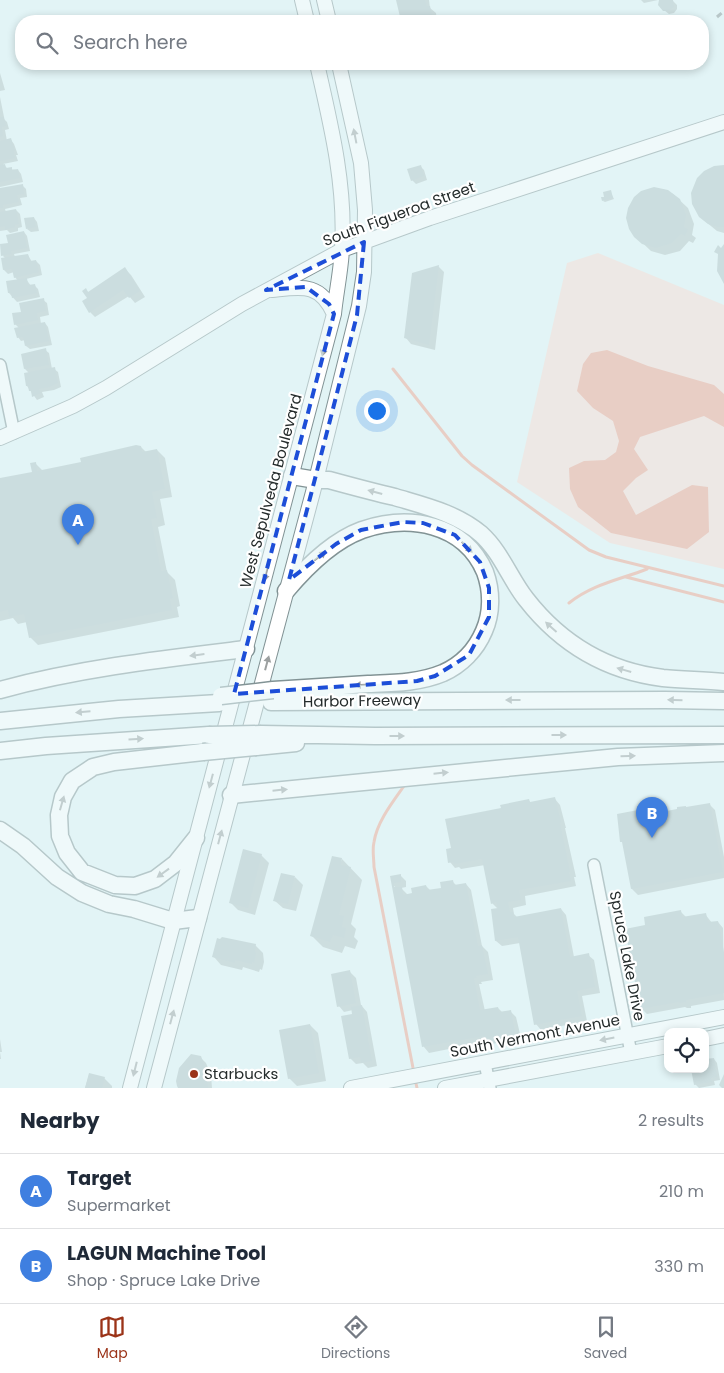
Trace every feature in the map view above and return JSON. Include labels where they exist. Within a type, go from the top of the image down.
[{"type":"highway","points":[[292,476],[328,480],[422,505],[443,511],[465,523],[481,535],[495,550],[519,591],[538,614],[571,643],[608,665],[635,673],[663,678],[724,682]]},
{"type":"highway","points":[[272,696],[417,681],[444,673],[460,663],[476,647],[487,625],[490,598],[488,579],[480,562],[470,548],[446,530],[423,523],[403,522],[361,530],[336,544],[312,563],[286,590]]},
{"type":"highway","points":[[0,690],[43,678],[133,662],[246,649]]},
{"type":"highway","name":"Harbor Freeway","points":[[0,721],[220,699],[272,696],[724,701]]},
{"type":"highway","points":[[0,751],[55,745],[209,735],[258,740],[375,736],[724,734]]},
{"type":"highway","points":[[196,838],[176,863],[154,879],[135,886],[115,885],[82,872],[67,853],[60,836],[59,815],[63,797],[72,781],[93,768],[114,762],[203,752],[258,740]]},
{"type":"highway","points":[[231,794],[618,756],[724,754]]},
{"type":"highway","points":[[0,830],[23,846],[57,877],[82,893],[109,904],[134,909],[173,921],[198,918]]},
{"type":"main road","points":[[302,0],[306,15]]},
{"type":"main road","points":[[324,0],[328,15]]},
{"type":"main road","name":"West Sepulveda Boulevard","points":[[130,1088],[334,314],[342,250],[342,214],[336,152],[318,70]]},
{"type":"main road","points":[[154,1088],[316,480],[359,306],[364,272],[366,210],[361,163],[340,70]]},
{"type":"main road","name":"South Figueroa Street","points":[[0,438],[74,406],[266,290],[342,250],[430,218],[724,122]]},
{"type":"main road","points":[[266,290],[306,287],[318,293],[329,304],[334,314]]},
{"type":"main road","name":"South Vermont Avenue","points":[[351,1088],[724,1016]]},
{"type":"main road","points":[[709,1038],[724,1035]]},
{"type":"main road","points":[[445,1088],[490,1084],[664,1047]]},
{"type":"street","points":[[0,365],[2,388],[14,433]]},
{"type":"street","name":"Spruce Lake Drive","points":[[594,865],[631,1053]]},
{"type":"street","points":[[485,1062],[490,1084]]},
{"type":"highlighted area","points":[[364,242],[357,315],[289,580],[336,544],[361,530],[403,522],[423,523],[455,535],[480,562],[489,588],[489,617],[469,655],[435,676],[417,681],[234,694],[334,314],[329,304],[306,287],[266,290]]},
{"type":"shaded area","points":[[598,253],[724,305],[724,569],[610,543],[517,482],[567,263]]},
{"type":"shaded area","points":[[607,350],[648,366],[714,385],[724,394],[724,427],[704,416],[640,437],[634,449],[648,470],[636,478],[623,491],[636,515],[692,485],[708,487],[709,532],[687,549],[611,533],[578,507],[570,489],[569,468],[584,461],[605,460],[616,452],[619,441],[613,421],[593,408],[577,391],[583,364],[591,353]]},
{"type":"building","points":[[396,0],[425,0],[427,6],[430,6],[432,15],[400,15]]},
{"type":"building","points":[[659,0],[673,0],[674,7],[668,11],[663,11],[658,5]]},
{"type":"building","points":[[0,117],[4,117],[6,126],[2,127],[3,136],[0,137]]},
{"type":"building","points":[[11,138],[15,158],[0,161],[0,141]]},
{"type":"building","points":[[5,164],[6,168],[18,169],[20,178],[0,182],[0,165]]},
{"type":"building","points":[[421,165],[424,176],[411,181],[407,169]]},
{"type":"building","points":[[724,165],[724,227],[718,227],[708,224],[699,217],[692,204],[691,193],[697,178],[704,171],[714,166]]},
{"type":"building","points":[[23,184],[24,194],[17,195],[19,202],[3,205],[3,208],[0,208],[0,188]]},
{"type":"building","points":[[654,187],[668,190],[680,199],[686,215],[684,227],[688,229],[685,236],[681,234],[672,243],[656,248],[642,244],[634,237],[629,229],[626,218],[628,208],[634,197],[641,191]]},
{"type":"building","points":[[611,190],[613,198],[602,201],[601,197],[604,197],[603,192]]},
{"type":"building","points":[[16,209],[19,224],[5,230],[5,226],[0,227],[0,212]]},
{"type":"building","points":[[34,217],[36,227],[26,229],[24,218]]},
{"type":"building","points":[[24,231],[27,248],[11,251],[12,254],[1,256],[0,244],[8,243],[6,235]]},
{"type":"building","points":[[724,244],[724,284],[717,271],[718,254],[714,252],[718,245],[721,248]]},
{"type":"building","points":[[28,254],[30,261],[36,260],[39,272],[14,278],[12,269],[3,270],[1,258]]},
{"type":"building","points":[[439,265],[429,345],[404,338],[412,273]]},
{"type":"building","points":[[125,267],[140,291],[129,298],[123,290],[89,313],[82,301],[87,298],[82,291],[86,288],[88,292]]},
{"type":"building","points":[[27,278],[28,285],[35,284],[37,293],[12,298],[11,293],[8,293],[6,281]]},
{"type":"building","points":[[44,298],[46,311],[37,313],[38,320],[14,325],[12,313],[21,312],[19,303]]},
{"type":"building","points":[[45,322],[49,341],[25,346],[23,337],[17,338],[14,328]]},
{"type":"building","points":[[46,348],[49,365],[24,369],[21,354]]},
{"type":"building","points":[[55,367],[58,383],[39,389],[41,393],[32,397],[31,391],[26,386],[24,373]]},
{"type":"building","points":[[136,445],[141,446],[142,452],[157,449],[165,489],[152,492],[157,518],[151,519],[161,571],[167,570],[173,598],[170,599],[172,610],[29,638],[24,614],[9,617],[8,610],[0,612],[0,478],[32,472],[30,463],[36,462],[37,471],[81,462],[80,458]]},
{"type":"building","points":[[555,797],[571,881],[519,890],[521,900],[508,902],[510,912],[513,912],[514,917],[561,908],[570,957],[589,953],[595,987],[577,991],[582,1016],[534,1025],[518,937],[495,941],[491,909],[498,908],[496,902],[491,904],[482,859],[454,864],[453,862],[448,863],[446,849],[451,848],[445,819],[501,808],[500,805],[529,799],[530,802]]},
{"type":"building","points":[[654,803],[656,813],[677,809],[677,807],[710,803],[723,872],[631,889],[622,842],[620,842],[617,814],[638,810],[637,806]]},
{"type":"building","points":[[243,849],[262,854],[248,908],[229,903]]},
{"type":"building","points":[[332,856],[342,858],[341,865],[351,867],[339,915],[344,916],[342,927],[346,928],[344,938],[333,935],[330,942],[310,936]]},
{"type":"building","points":[[281,873],[295,876],[288,904],[273,901]]},
{"type":"building","points":[[401,874],[401,882],[394,883],[394,887],[402,887],[403,895],[412,893],[411,888],[426,885],[427,890],[441,888],[440,882],[453,880],[454,885],[466,883],[478,946],[482,945],[488,974],[474,978],[480,1010],[498,1007],[499,1012],[511,1010],[515,1033],[485,1039],[484,1036],[422,1047],[390,876]]},
{"type":"building","points":[[681,910],[682,917],[706,913],[708,922],[718,921],[724,952],[724,993],[686,1000],[686,1002],[640,1009],[625,929],[645,925],[644,917]]},
{"type":"building","points":[[222,937],[256,944],[254,963],[235,960],[235,963],[228,961],[229,958],[227,961],[212,957],[217,938],[220,939]]},
{"type":"building","points":[[350,970],[356,1003],[337,1007],[331,974]]},
{"type":"building","points":[[362,1005],[372,1061],[361,1063],[360,1057],[349,1059],[341,1016],[352,1014],[351,1007]]},
{"type":"building","points":[[310,1024],[319,1073],[288,1079],[279,1030]]},
{"type":"building","points":[[191,1054],[201,1056],[207,1073],[208,1088],[178,1088],[177,1086],[176,1081],[179,1068]]},
{"type":"building","points":[[714,1058],[717,1077],[711,1078],[712,1082],[694,1085],[692,1073],[709,1073],[709,1059]]},
{"type":"building","points":[[89,1073],[105,1077],[102,1088],[85,1088]]},
{"type":"waterway","points":[[393,369],[462,456],[589,550],[606,557],[724,586]]},
{"type":"waterway","points":[[569,603],[587,591],[647,569]]},
{"type":"waterway","points":[[626,577],[724,602]]},
{"type":"waterway","points":[[404,786],[378,827],[373,851],[374,867],[414,1073]]},
{"type":"waterway","points":[[415,1079],[417,1088]]},
{"type":"railway","points":[[717,17],[724,11]]},
{"type":"place","name":"Target","points":[[78,545]]},
{"type":"place","name":"LAGUN Machine Tool","points":[[652,838]]},
{"type":"place","name":"Starbucks","points":[[194,1074]]}]
